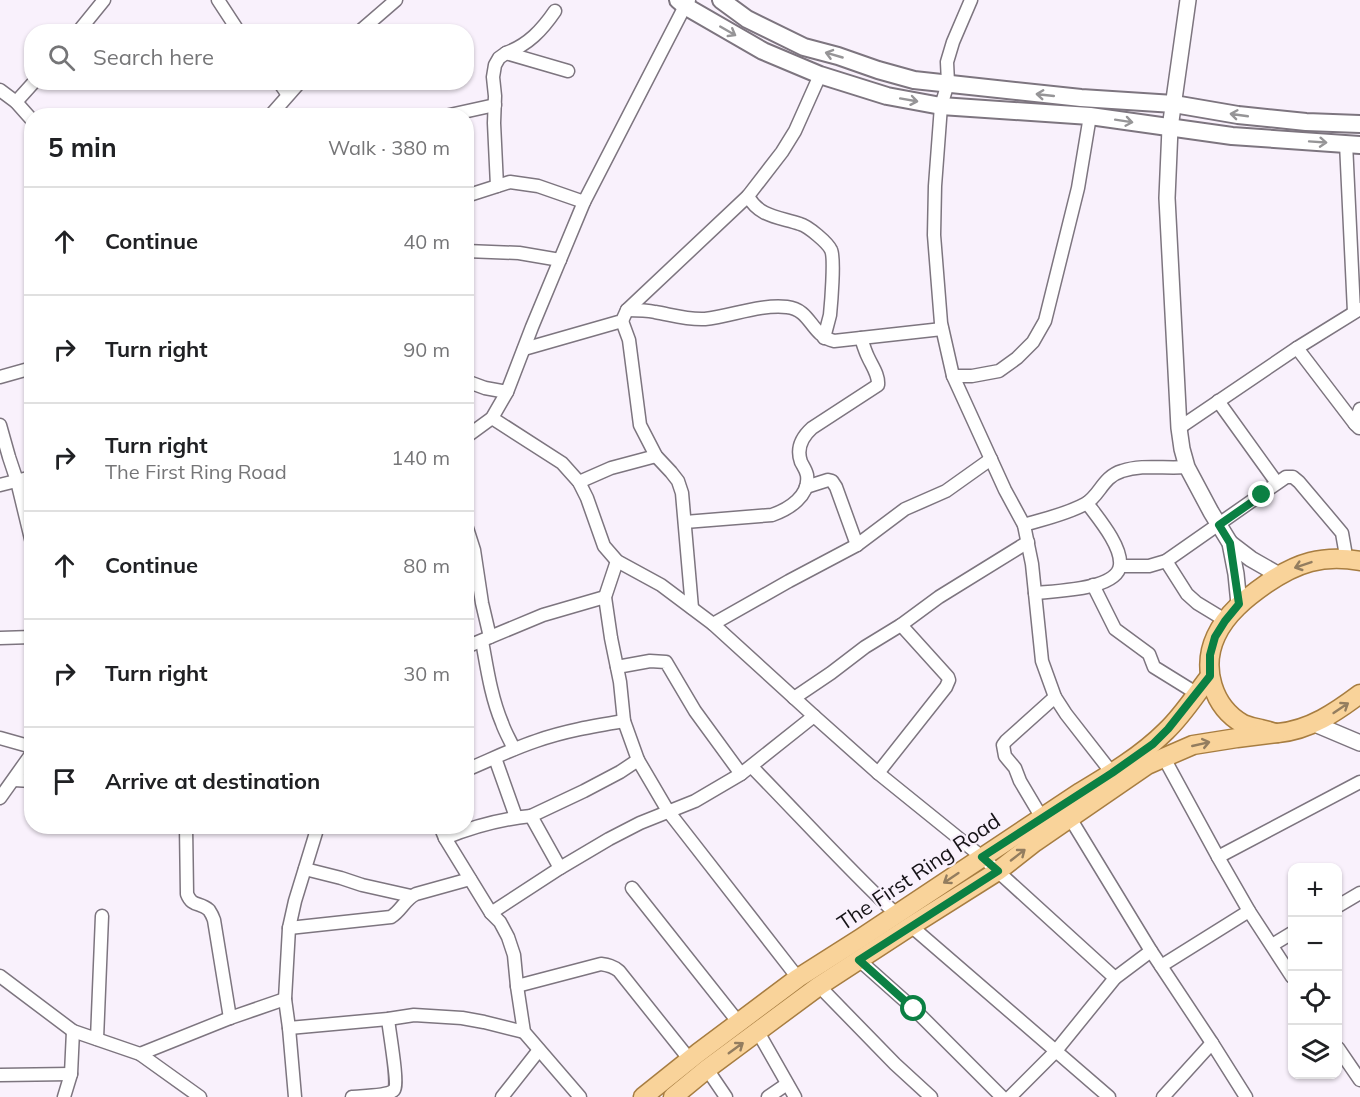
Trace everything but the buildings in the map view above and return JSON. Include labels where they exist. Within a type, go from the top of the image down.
[{"type":"main road","points":[[721,0],[747,19],[804,47],[914,80],[1082,99],[1174,105],[1306,122],[1360,124]]},
{"type":"main road","points":[[684,2],[763,51],[820,75],[886,96],[941,106],[1090,116],[1232,136],[1353,144]]},
{"type":"main road","points":[[1277,733],[1244,724],[1228,712],[1216,696],[1210,676],[1210,655],[1215,637],[1239,604],[1279,575],[1319,560],[1351,559]]},
{"type":"main road","name":"The First Ring Road","points":[[643,1097],[798,978],[1153,744],[1168,729],[1210,676]]},
{"type":"main road","points":[[673,1097],[819,986],[998,871],[1035,842],[1147,765],[1194,746],[1277,733],[1314,724],[1360,694]]},
{"type":"street","points":[[84,24],[104,0]]},
{"type":"street","points":[[218,0],[234,24]]},
{"type":"street","points":[[368,24],[396,0]]},
{"type":"street","points":[[971,0],[952,42],[947,62],[948,83],[941,106],[934,235],[942,329],[953,376],[990,459],[1024,525],[1035,593],[1042,661],[1055,697],[1112,773]]},
{"type":"street","points":[[1188,0],[1170,128],[1167,198],[1175,378],[1182,449],[1186,467],[1230,543],[1251,559],[1279,575]]},
{"type":"street","points":[[474,430],[492,418],[507,392],[584,202],[684,2]]},
{"type":"street","points":[[497,186],[493,77],[495,65],[506,53],[534,38],[555,11]]},
{"type":"street","points":[[506,53],[568,71]]},
{"type":"street","points":[[625,315],[748,196],[782,152],[795,130],[820,75]]},
{"type":"street","points":[[0,90],[24,111]]},
{"type":"street","points":[[16,102],[27,90]]},
{"type":"street","points":[[285,90],[288,95]]},
{"type":"street","points":[[277,108],[293,90]]},
{"type":"street","points":[[474,110],[495,105]]},
{"type":"street","points":[[953,376],[972,376],[999,371],[1033,342],[1045,321],[1078,189],[1090,116]]},
{"type":"street","points":[[1179,428],[1297,348],[1357,311],[1353,144]]},
{"type":"street","points":[[474,193],[510,182],[538,186],[584,202]]},
{"type":"street","points":[[748,196],[753,206],[775,217],[802,224],[812,230],[833,253],[830,313],[824,338]]},
{"type":"street","points":[[474,251],[519,253],[560,260]]},
{"type":"street","points":[[524,349],[625,315],[655,312],[674,317],[706,319],[755,309],[789,307],[804,314],[824,338],[834,341],[942,329]]},
{"type":"street","points":[[625,315],[640,425],[656,456],[678,481],[682,493],[693,608]]},
{"type":"street","points":[[685,522],[772,515],[796,502],[806,487],[807,474],[800,459],[803,436],[878,385],[877,375],[861,338]]},
{"type":"street","points":[[1297,348],[1358,426]]},
{"type":"street","points":[[0,377],[24,370]]},
{"type":"street","points":[[474,384],[507,392]]},
{"type":"street","points":[[1218,402],[1276,483]]},
{"type":"street","points":[[1358,426],[1360,409]]},
{"type":"street","points":[[492,418],[562,463],[579,482],[604,546],[616,561],[661,585],[713,624],[878,773],[998,871],[1115,978]]},
{"type":"street","points":[[0,425],[24,510]]},
{"type":"street","points":[[579,482],[611,468],[656,456]]},
{"type":"street","points":[[713,624],[857,545],[905,509],[946,491],[990,459]]},
{"type":"street","points":[[1024,525],[1087,503],[1103,483],[1112,475],[1122,471],[1137,468],[1186,467]]},
{"type":"street","points":[[1121,566],[1149,566],[1166,561],[1286,477],[1293,477],[1299,483],[1342,533],[1345,550],[1351,559]]},
{"type":"street","points":[[0,485],[24,479]]},
{"type":"street","points":[[806,487],[828,480],[832,482],[836,487],[857,545]]},
{"type":"street","points":[[1035,593],[1071,590],[1106,582],[1117,575],[1121,566],[1116,546],[1087,503]]},
{"type":"street","points":[[794,698],[939,597],[1028,542]]},
{"type":"street","points":[[1230,543],[1239,604]]},
{"type":"street","points":[[474,550],[482,603],[489,679],[502,726],[514,749]]},
{"type":"street","points":[[616,561],[605,597],[624,721],[638,760],[668,811],[798,978]]},
{"type":"street","points":[[1166,561],[1187,594],[1225,621]]},
{"type":"street","points":[[1093,585],[1115,628],[1149,654],[1155,667],[1196,693]]},
{"type":"street","points":[[474,644],[543,615],[605,597]]},
{"type":"street","points":[[878,773],[946,687],[949,680],[901,625]]},
{"type":"street","points":[[0,638],[24,637]]},
{"type":"street","points":[[617,667],[650,661],[666,662],[695,711],[746,771],[799,815],[839,859],[896,914]]},
{"type":"street","points":[[1042,818],[1003,749],[1006,741],[1055,697]]},
{"type":"street","points":[[491,913],[609,839],[640,823],[695,801],[746,771],[813,716]]},
{"type":"street","points":[[474,767],[539,740],[592,726],[624,721]]},
{"type":"street","points":[[1314,724],[1360,743]]},
{"type":"street","points":[[0,738],[24,745]]},
{"type":"street","points":[[495,758],[516,817]]},
{"type":"street","points":[[1164,758],[1249,911],[1289,971]]},
{"type":"street","points":[[474,827],[516,817],[531,816],[584,791],[638,760]]},
{"type":"street","points":[[0,798],[24,765]]},
{"type":"street","points":[[14,780],[24,781]]},
{"type":"street","points":[[1218,857],[1360,782]]},
{"type":"street","points":[[531,816],[560,868]]},
{"type":"street","points":[[1070,818],[1151,951],[1245,1097]]},
{"type":"street","points":[[186,834],[188,899],[208,910],[214,920],[230,1018]]},
{"type":"street","points":[[295,1097],[290,1028],[285,999],[289,928],[314,834]]},
{"type":"street","points":[[443,834],[508,937],[514,955],[524,1032],[580,1097]]},
{"type":"street","points":[[305,869],[411,896]]},
{"type":"street","points":[[289,928],[391,917],[411,896],[470,879]]},
{"type":"street","points":[[632,888],[739,1023]]},
{"type":"street","points":[[1342,904],[1360,893]]},
{"type":"street","points":[[1161,966],[1249,911]]},
{"type":"street","points":[[97,1039],[102,916]]},
{"type":"street","points":[[911,926],[1109,1097]]},
{"type":"street","points":[[1272,945],[1288,936]]},
{"type":"street","points":[[1010,1097],[1055,1052],[1115,978],[1151,951]]},
{"type":"street","points":[[859,960],[914,1009],[1002,1097]]},
{"type":"street","points":[[517,986],[608,964],[620,971],[690,1060]]},
{"type":"street","points":[[0,976],[73,1031],[140,1054],[200,1097]]},
{"type":"street","points":[[819,986],[895,1064],[931,1097]]},
{"type":"street","points":[[140,1054],[285,999]]},
{"type":"street","points":[[290,1028],[414,1015],[462,1018],[524,1032]]},
{"type":"street","points":[[352,1097],[387,1093],[395,1089],[387,1019]]},
{"type":"street","points":[[64,1097],[71,1074],[73,1031]]},
{"type":"street","points":[[758,1032],[795,1097]]},
{"type":"street","points":[[1163,1097],[1212,1043]]},
{"type":"street","points":[[502,1097],[539,1050]]},
{"type":"street","points":[[1342,1053],[1359,1075]]},
{"type":"street","points":[[707,1069],[726,1097]]},
{"type":"street","points":[[0,1075],[71,1074]]},
{"type":"street","points":[[768,1097],[788,1084]]},
{"type":"route","points":[[914,1009],[859,960],[998,871],[982,857],[1153,744],[1180,716],[1210,676],[1210,655],[1215,637],[1239,604],[1230,543],[1219,525],[1262,495]]}]
